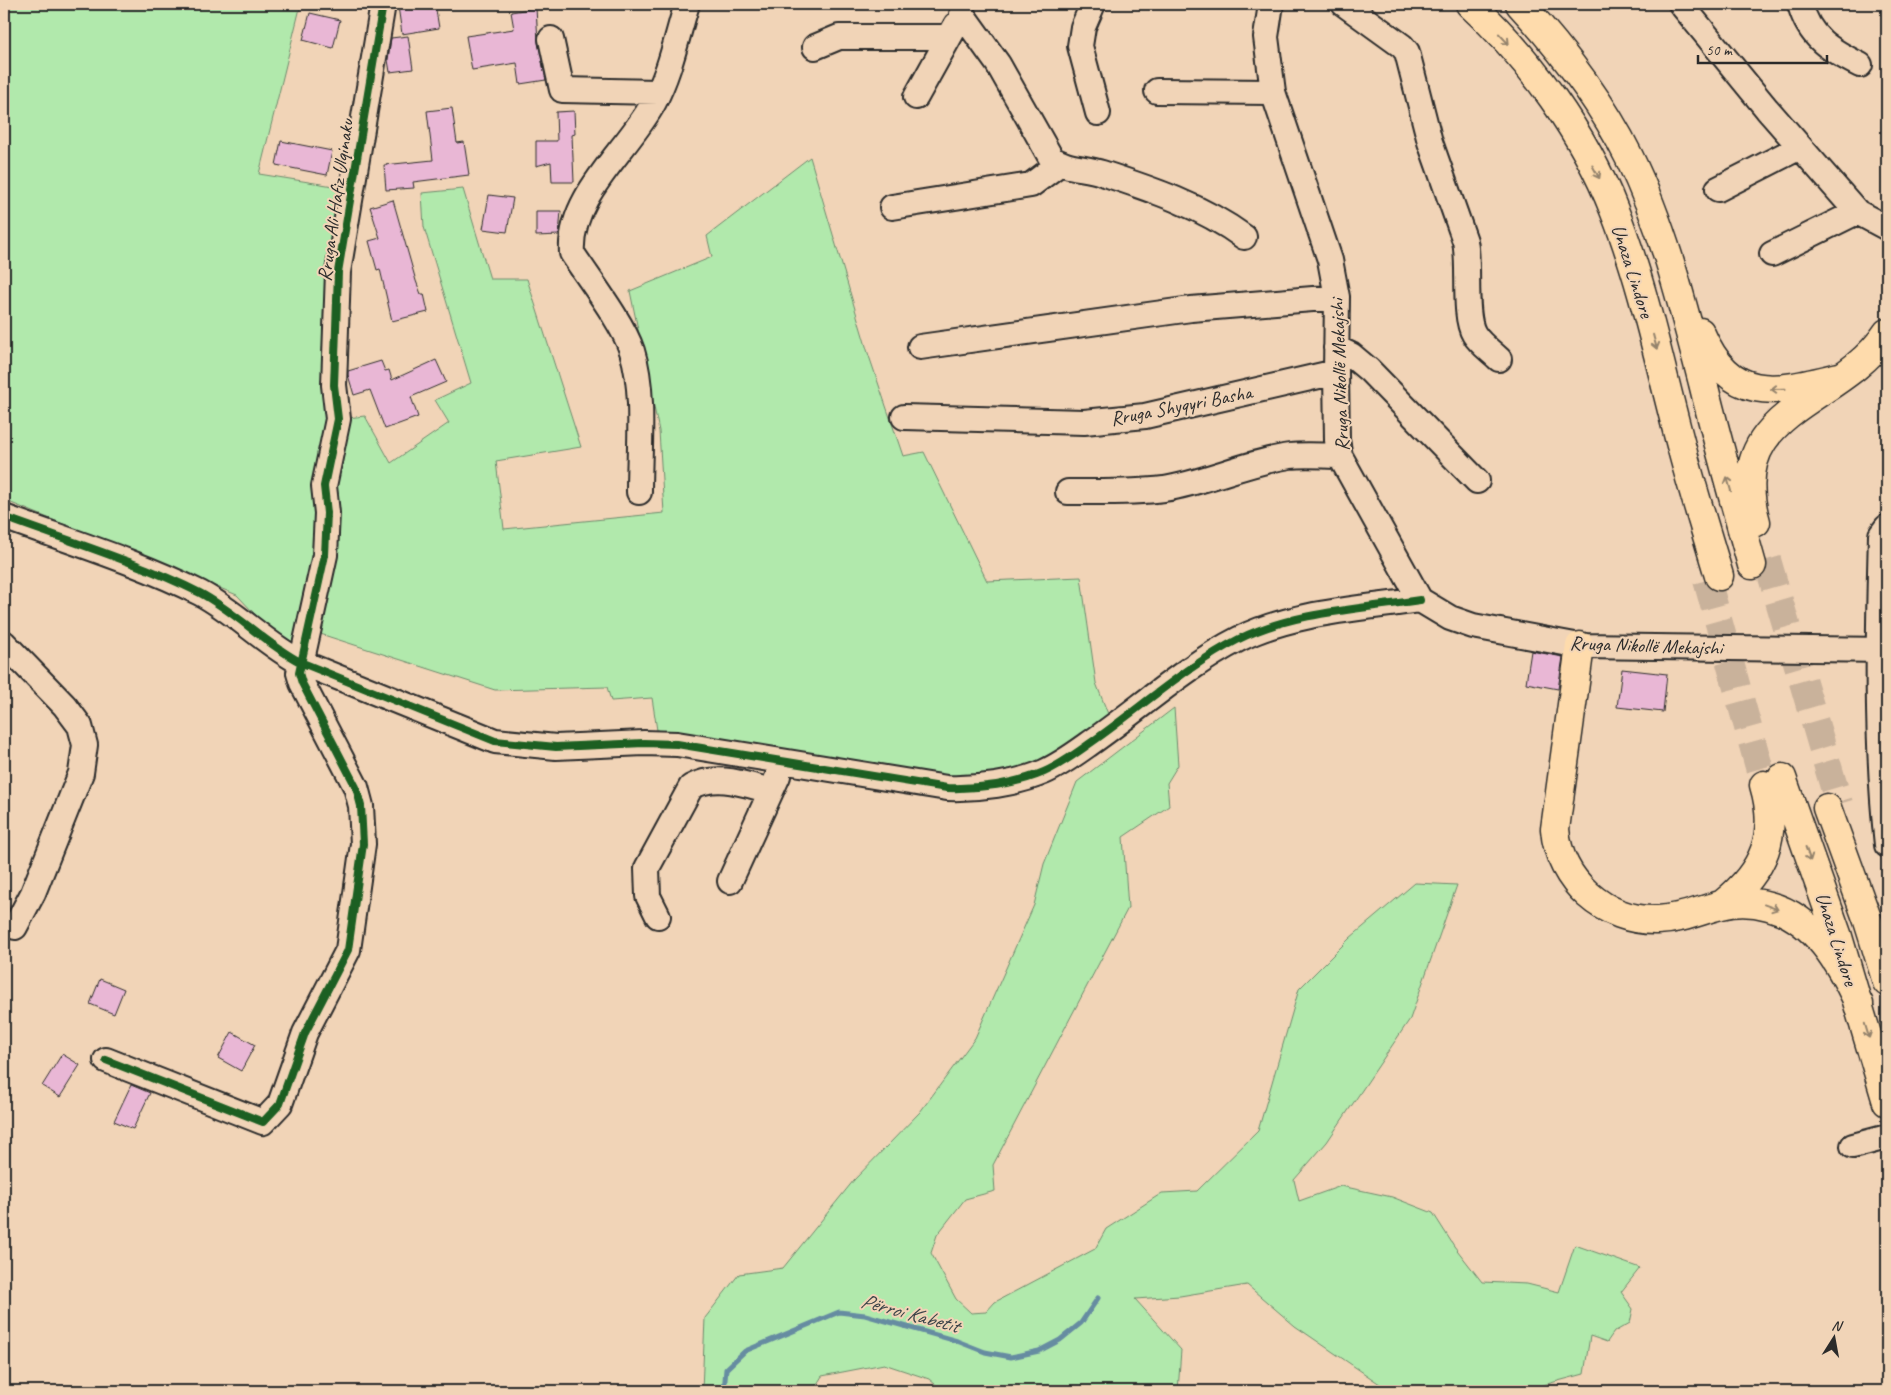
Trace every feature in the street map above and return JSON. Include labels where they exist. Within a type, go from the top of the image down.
[{"type":"highway","name":"Unaza Lindore","points":[[1470,4],[1510,45],[1540,82],[1572,129],[1614,210],[1643,300],[1704,523],[1713,578]]},
{"type":"highway","name":"Unaza Lindore","points":[[1520,4],[1573,66],[1602,108],[1629,156],[1648,199],[1680,294],[1760,562],[1750,488],[1756,454],[1767,435],[1784,418],[1842,376]]},
{"type":"highway","points":[[1529,4],[1566,47],[1590,79],[1630,148],[1654,202],[1700,332],[1715,361],[1737,380],[1750,386],[1765,389],[1793,388],[1842,376],[1865,360],[1887,333]]},
{"type":"highway","points":[[1580,646],[1555,829],[1559,850],[1573,879],[1584,893],[1598,904],[1616,913],[1637,919],[1658,920],[1681,916],[1724,903],[1746,901],[1772,906],[1800,921],[1826,947],[1835,959],[1859,1004]]},
{"type":"highway","name":"Unaza Lindore","points":[[1724,903],[1740,889],[1760,864],[1771,822],[1773,782],[1838,936],[1886,1098]]},
{"type":"highway","name":"Unaza Lindore","points":[[1833,806],[1887,982]]},
{"type":"street","name":"Rruga Ali Hafiz Ulqinaku","points":[[106,1060],[263,1122],[280,1104],[305,1033],[348,950],[363,844],[361,806],[356,787],[302,683],[299,673],[325,555],[327,513],[324,486],[338,419],[334,384],[338,272],[383,4]]},
{"type":"street","points":[[639,492],[638,379],[632,349],[625,334],[572,253],[571,239],[574,225],[596,183],[654,102],[687,4]]},
{"type":"street","points":[[1093,4],[1083,27],[1080,46],[1098,113]]},
{"type":"street","name":"Rruga Nikollë Mekajshi","points":[[1270,4],[1266,38],[1273,92],[1330,260],[1337,297],[1337,440],[1340,456],[1420,600],[1450,618],[1473,626],[1580,646],[1883,650]]},
{"type":"street","points":[[1344,4],[1402,46],[1410,59],[1430,142],[1468,254],[1469,320],[1473,333],[1499,359]]},
{"type":"street","points":[[1681,4],[1800,147],[1857,212],[1887,228]]},
{"type":"street","points":[[1787,4],[1803,12],[1817,38],[1835,52],[1860,65]]},
{"type":"street","points":[[916,97],[964,9]]},
{"type":"street","points":[[964,9],[998,64],[1044,149],[1051,158],[1060,164],[1100,172],[1196,208],[1223,222],[1244,237]]},
{"type":"street","points":[[814,47],[839,37],[949,37]]},
{"type":"street","points":[[551,39],[562,90],[658,92]]},
{"type":"street","points":[[1157,91],[1273,92]]},
{"type":"street","points":[[1718,189],[1800,147]]},
{"type":"street","points":[[892,207],[1031,185],[1060,164]]},
{"type":"street","points":[[1772,254],[1857,212]]},
{"type":"street","points":[[920,347],[1190,309],[1337,297]]},
{"type":"street","points":[[1336,348],[1351,355],[1369,370],[1476,480]]},
{"type":"street","name":"Rruga Shyqyri Basha","points":[[904,417],[1084,422],[1145,416],[1336,372]]},
{"type":"street","points":[[1068,492],[1137,492],[1164,489],[1190,484],[1274,459],[1292,456],[1340,456]]},
{"type":"street","points":[[4,517],[200,593],[225,608],[280,651],[300,662],[495,741],[556,747],[659,743],[716,749],[947,788],[962,788],[1024,779],[1060,763],[1213,654],[1240,639],[1296,620],[1420,600]]},
{"type":"street","points":[[1887,527],[1881,536],[1883,650],[1880,768],[1887,845]]},
{"type":"street","points":[[4,643],[65,706],[80,726],[85,745],[81,773],[33,893],[15,927]]},
{"type":"street","points":[[730,881],[784,761]]},
{"type":"street","points":[[658,916],[648,896],[647,868],[691,787],[703,781],[722,779],[771,791]]},
{"type":"street","points":[[1853,1146],[1887,1137]]},
{"type":"green space","points":[[4,4],[301,4],[259,174],[352,189],[338,419],[365,416],[391,463],[449,423],[435,400],[471,383],[424,227],[422,193],[463,189],[490,279],[527,279],[581,447],[496,461],[504,529],[664,513],[659,431],[630,291],[712,257],[707,236],[810,157],[868,353],[903,456],[924,452],[987,581],[1081,577],[1096,683],[1113,727],[1060,763],[962,789],[659,743],[652,698],[611,701],[607,687],[495,690],[308,630],[300,662],[237,595],[4,500]]},
{"type":"green space","points":[[1174,708],[1178,765],[1167,783],[1169,806],[1123,837],[1128,908],[993,1165],[995,1191],[965,1199],[937,1235],[931,1253],[956,1299],[971,1313],[986,1312],[995,1302],[1095,1249],[1106,1229],[1162,1193],[1197,1191],[1258,1131],[1299,989],[1350,938],[1415,883],[1457,885],[1410,1019],[1327,1142],[1294,1180],[1299,1201],[1341,1186],[1392,1197],[1433,1213],[1454,1246],[1482,1282],[1527,1284],[1559,1292],[1575,1245],[1640,1268],[1621,1292],[1633,1309],[1630,1323],[1614,1332],[1607,1342],[1590,1336],[1584,1374],[1521,1391],[1390,1391],[1295,1326],[1247,1285],[1180,1296],[1135,1299],[1181,1350],[1178,1391],[943,1391],[929,1379],[884,1364],[822,1376],[813,1391],[702,1391],[705,1318],[739,1274],[783,1268],[854,1180],[920,1112],[975,1038],[1034,905],[1044,864],[1077,782]]},
{"type":"building","points":[[435,4],[439,28],[402,34],[398,6]]},
{"type":"building","points":[[536,8],[538,42],[546,80],[520,84],[517,63],[472,70],[466,36],[514,29],[511,12]]},
{"type":"building","points":[[310,13],[340,20],[333,48],[303,40]]},
{"type":"building","points":[[408,36],[413,69],[390,72],[388,60],[391,38]]},
{"type":"building","points":[[452,108],[457,143],[464,142],[469,175],[413,182],[414,188],[386,190],[384,165],[433,160],[427,111]]},
{"type":"building","points":[[574,111],[575,134],[572,135],[574,182],[552,182],[551,162],[536,166],[536,141],[557,141],[556,112]]},
{"type":"building","points":[[281,141],[332,151],[327,175],[276,165]]},
{"type":"building","points":[[489,195],[513,198],[507,232],[483,229]]},
{"type":"building","points":[[393,200],[416,281],[421,294],[424,294],[428,312],[392,321],[380,269],[377,270],[369,241],[380,238],[370,207]]},
{"type":"building","points":[[536,211],[561,211],[559,235],[536,236]]},
{"type":"building","points":[[436,360],[446,382],[411,397],[418,417],[385,429],[370,390],[354,395],[348,375],[348,371],[381,361],[385,371],[389,370],[392,380]]},
{"type":"building","points":[[1531,651],[1563,657],[1558,689],[1526,683]]},
{"type":"building","points":[[1622,669],[1667,674],[1663,712],[1617,707]]},
{"type":"building","points":[[100,979],[124,989],[114,1014],[90,1004]]},
{"type":"building","points":[[232,1032],[255,1045],[241,1071],[218,1058]]},
{"type":"building","points":[[62,1054],[80,1065],[60,1097],[42,1086]]},
{"type":"building","points":[[131,1085],[150,1093],[133,1129],[114,1121]]},
{"type":"waterway","name":"Përroi Kabetit","points":[[724,1391],[726,1369],[745,1351],[839,1312],[865,1315],[957,1341],[985,1352],[1011,1357],[1039,1351],[1060,1340],[1081,1323],[1098,1298]]},
{"type":"tunnel","points":[[1767,560],[1839,804]]},
{"type":"tunnel","points":[[1707,580],[1764,785]]},
{"type":"cycle path","points":[[106,1060],[263,1122],[280,1104],[305,1033],[348,950],[363,844],[361,806],[356,787],[302,683],[299,673],[325,555],[327,513],[324,486],[338,419],[334,385],[338,272],[383,4]]},
{"type":"cycle path","points":[[4,517],[128,562],[176,582],[200,593],[226,609],[274,646],[300,662],[495,741],[556,747],[644,743],[677,744],[947,788],[984,787],[1009,783],[1050,769],[1084,748],[1200,662],[1239,639],[1260,630],[1304,617],[1420,600]]}]
